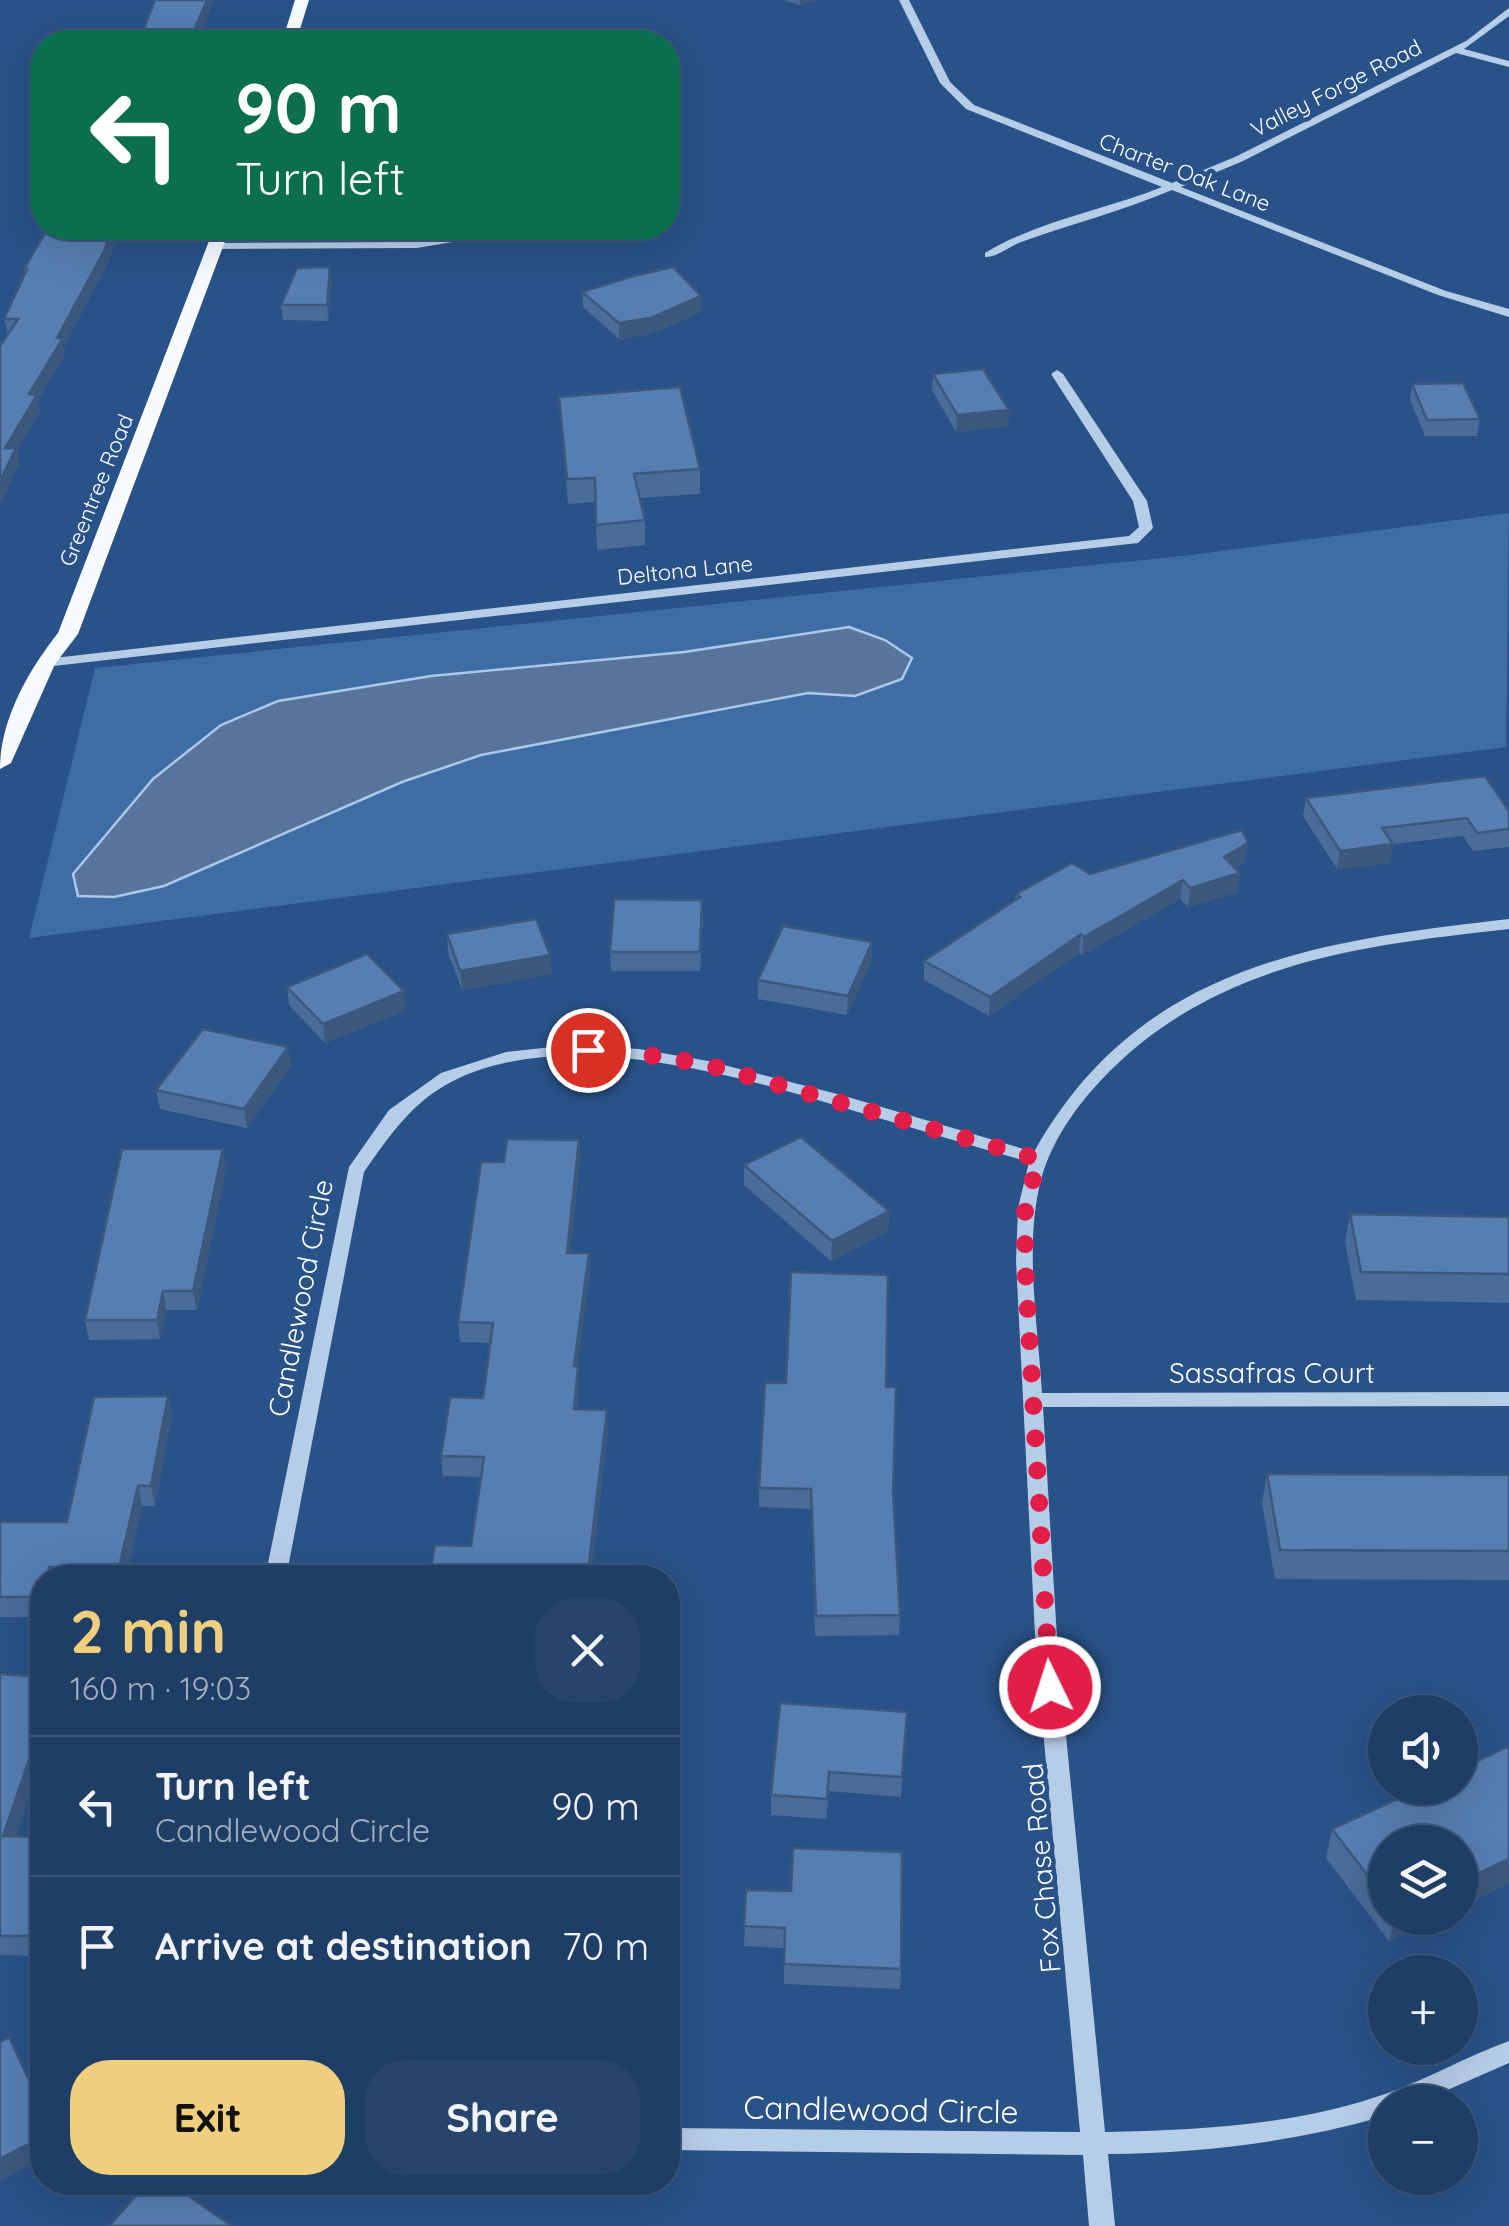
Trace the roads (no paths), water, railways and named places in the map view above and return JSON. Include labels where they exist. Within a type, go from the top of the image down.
[{"type":"main road","points":[[293,30],[302,0]]},
{"type":"main road","name":"Greentree Road","points":[[0,763],[9,719],[68,634],[217,240]]},
{"type":"street","name":"Charter Oak Lane","points":[[904,0],[918,20],[936,73],[954,96],[1016,127],[1172,188],[1442,292],[1509,313]]},
{"type":"street","name":"Valley Forge Road","points":[[988,255],[1012,241],[1172,188],[1295,132],[1455,50],[1509,12]]},
{"type":"street","points":[[1455,50],[1509,64]]},
{"type":"street","points":[[293,240],[417,245],[447,240]]},
{"type":"street","name":"Deltona Lane","points":[[45,663],[1133,540],[1146,528],[1140,501],[1057,374]]},
{"type":"street","name":"Fox Chase Road","points":[[1102,2226],[1047,1654],[1025,1212],[1038,1159],[1085,1084],[1122,1047],[1208,995],[1276,965],[1336,948],[1509,924]]},
{"type":"street","name":"Candlewood Circle","points":[[278,1565],[355,1171],[372,1137],[401,1108],[434,1084],[516,1055],[563,1050],[648,1055],[768,1080],[1038,1159]]},
{"type":"street","name":"Sassafras Court","points":[[1036,1400],[1509,1400]]},
{"type":"street","points":[[1433,2085],[1509,2052]]},
{"type":"street","name":"Candlewood Circle","points":[[680,2139],[1095,2144],[1258,2135],[1368,2109]]}]
